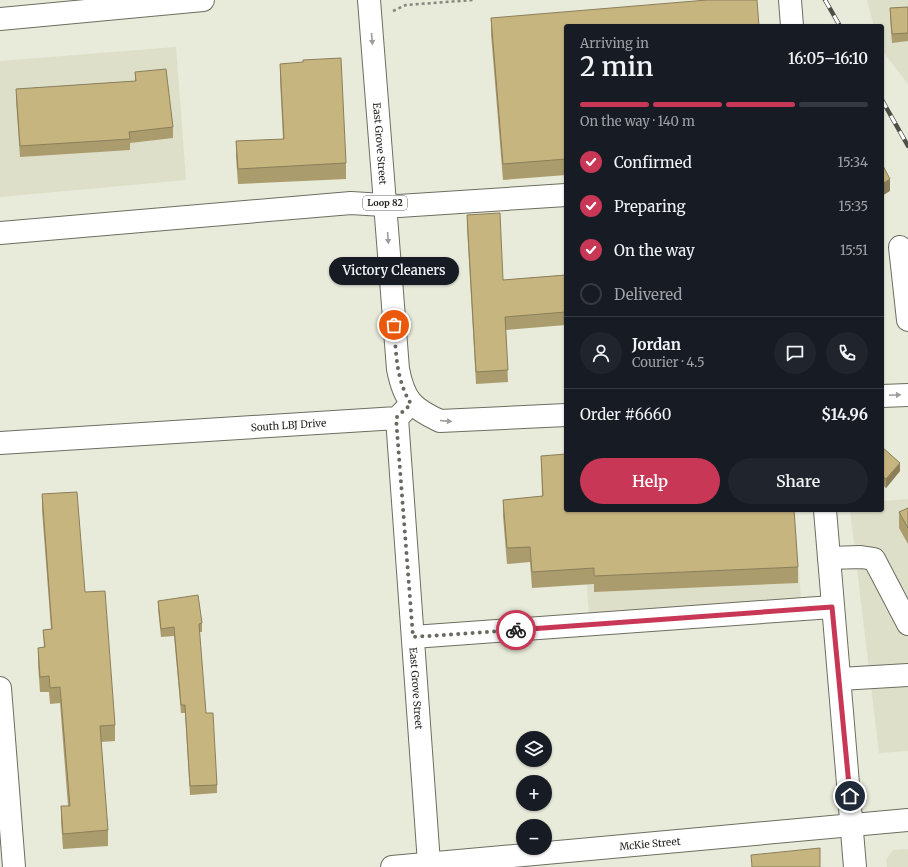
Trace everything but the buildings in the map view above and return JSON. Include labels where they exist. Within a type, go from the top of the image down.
[{"type":"street","points":[[0,19],[97,5],[203,0]]},
{"type":"street","name":"East Grove Street","points":[[369,0],[398,370],[404,394],[413,637],[429,863]]},
{"type":"street","points":[[790,0],[792,24]]},
{"type":"street","points":[[0,233],[351,203],[399,206],[564,195]]},
{"type":"street","points":[[897,250],[908,320]]},
{"type":"street","points":[[884,396],[908,395]]},
{"type":"street","name":"Loop 82","points":[[404,411],[421,412],[440,421],[564,415]]},
{"type":"street","name":"South LBJ Drive","points":[[0,443],[404,411]]},
{"type":"street","points":[[824,512],[840,679],[855,867]]},
{"type":"street","points":[[829,558],[861,557],[874,559],[908,624]]},
{"type":"street","points":[[413,637],[832,607]]},
{"type":"street","points":[[840,679],[908,675]]},
{"type":"street","points":[[0,688],[14,867]]},
{"type":"street","name":"McKie Street","points":[[392,867],[429,863],[508,862],[908,820]]},
{"type":"shaded area","points":[[867,0],[908,0],[908,84],[884,53],[884,24],[873,24]]},
{"type":"shaded area","points":[[176,47],[186,180],[0,197],[0,61]]},
{"type":"shaded area","points":[[908,499],[908,751],[879,753],[850,512],[884,512],[884,501]]},
{"type":"shaded area","points":[[582,512],[795,512],[801,601],[589,615]]},
{"type":"shaded area","points":[[908,849],[908,867],[887,867],[886,860],[893,850]]},
{"type":"railway","points":[[825,0],[839,24]]},
{"type":"railway","points":[[884,104],[908,146]]},
{"type":"way so far","points":[[394,325],[400,381],[404,394],[411,404],[396,418],[413,637],[516,630]]},
{"type":"place","name":"Victory Cleaners","points":[[394,325]]},
{"type":"route","points":[[516,630],[832,607],[850,796]]}]
